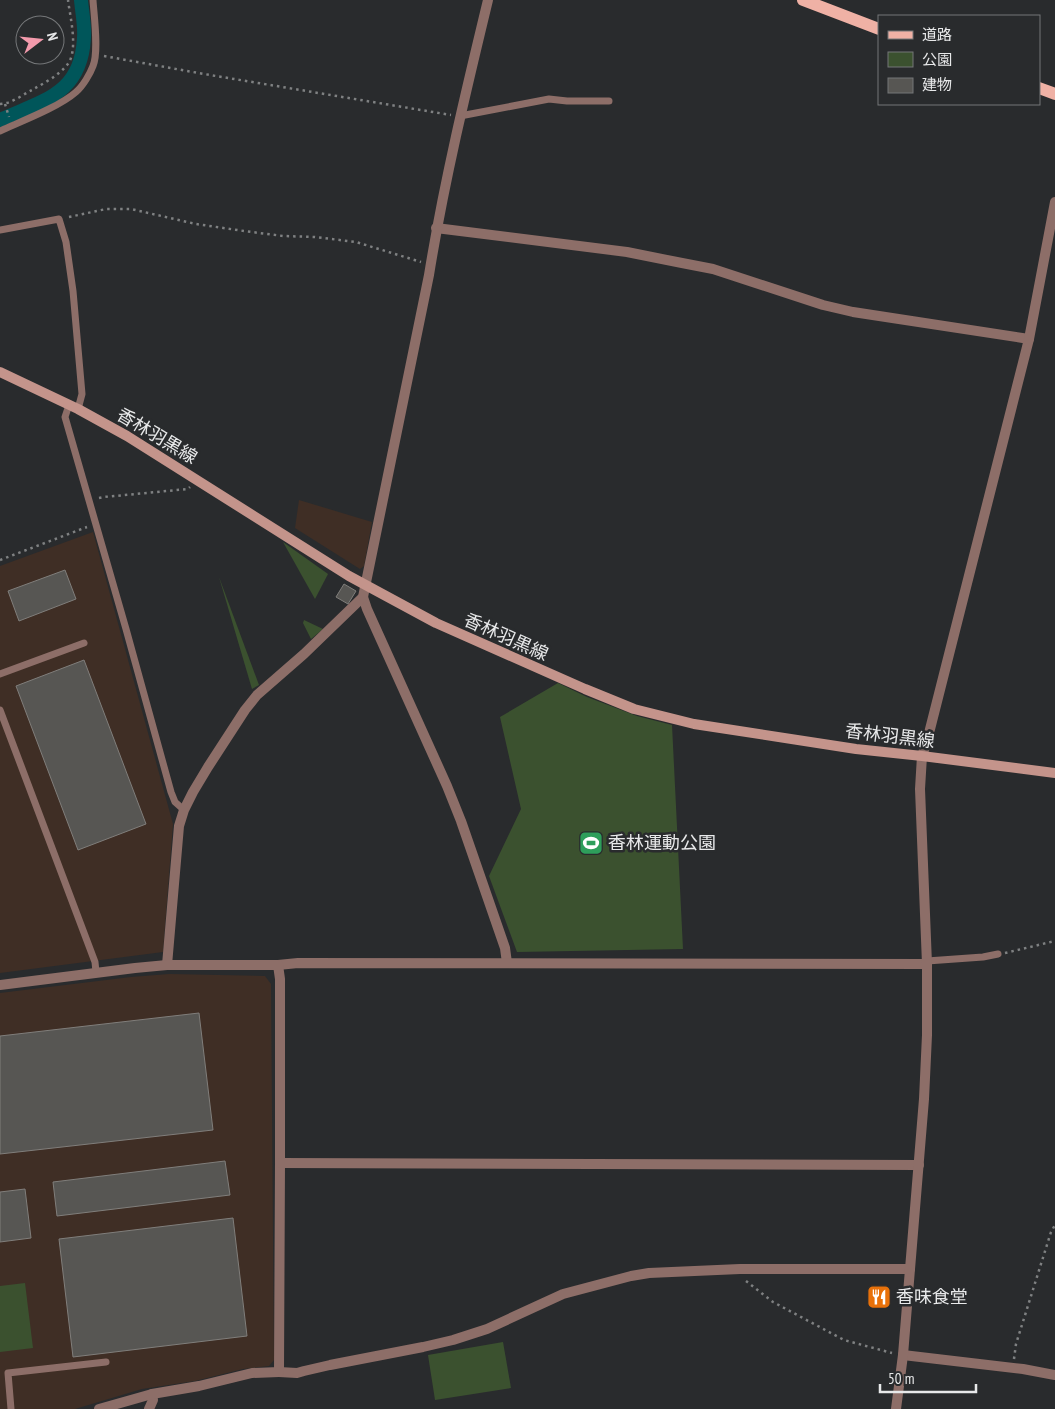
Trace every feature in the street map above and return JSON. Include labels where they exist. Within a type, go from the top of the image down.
[{"type":"main road","points":[[803,0],[878,29]]},
{"type":"main road","points":[[1040,88],[1055,94]]},
{"type":"main road","name":"香林羽黒線","points":[[0,372],[74,407],[127,436],[366,585],[436,623],[634,709],[694,724],[856,749],[1055,773]]},
{"type":"street","points":[[167,965],[179,826],[184,810],[208,766],[257,695],[304,654],[363,597],[429,275],[436,228],[460,116],[488,0]]},
{"type":"street","points":[[896,1409],[903,1355],[919,1165],[927,1035],[927,962],[920,789],[922,756],[1029,339],[1055,202]]},
{"type":"street","points":[[436,228],[654,257],[713,269],[823,305],[853,312],[1029,339]]},
{"type":"street","points":[[363,597],[461,821],[505,948],[507,963]]},
{"type":"street","points":[[0,984],[167,965],[927,962]]},
{"type":"street","points":[[278,965],[280,988],[279,1372]]},
{"type":"street","points":[[280,1163],[919,1165]]},
{"type":"street","points":[[99,1409],[152,1394],[199,1386],[252,1373],[297,1373],[453,1340],[487,1329],[562,1294],[631,1276],[649,1273],[740,1269],[910,1269]]},
{"type":"street","points":[[903,1355],[1055,1375]]},
{"type":"street","points":[[149,1409],[153,1400],[152,1394]]},
{"type":"lane","points":[[0,131],[64,101],[77,91],[94,65],[96,32],[93,0]]},
{"type":"lane","points":[[460,116],[549,99],[609,101]]},
{"type":"lane","points":[[0,230],[59,219],[66,242],[73,290],[82,394],[65,417],[171,792],[175,802],[184,810]]},
{"type":"lane","points":[[0,674],[84,643]]},
{"type":"lane","points":[[0,710],[95,962],[96,972]]},
{"type":"lane","points":[[927,962],[998,954]]},
{"type":"lane","points":[[11,1409],[8,1373],[106,1362]]},
{"type":"path","points":[[0,104],[5,104],[56,75],[68,65],[73,55],[73,40],[68,0]]},
{"type":"path","points":[[95,54],[460,116]]},
{"type":"path","points":[[5,104],[10,118]]},
{"type":"path","points":[[59,219],[106,209],[131,209],[196,224],[283,236],[315,237],[356,242],[425,263]]},
{"type":"path","points":[[90,501],[104,497],[188,489],[198,480]]},
{"type":"path","points":[[0,560],[96,524]]},
{"type":"path","points":[[998,954],[1055,941]]},
{"type":"path","points":[[1013,1368],[1016,1344],[1046,1246],[1055,1225]]},
{"type":"path","points":[[740,1269],[745,1280],[773,1302],[844,1340],[903,1355]]},
{"type":"shaded area","points":[[299,500],[372,522],[364,566],[360,569],[295,528]]},
{"type":"shaded area","points":[[93,532],[173,824],[163,952],[0,973],[0,566]]},
{"type":"shaded area","points":[[169,974],[265,976],[271,984],[274,1360],[269,1366],[243,1369],[195,1381],[142,1389],[75,1409],[0,1409],[0,993]]},
{"type":"green space","points":[[283,542],[328,574],[315,599]]},
{"type":"green space","points":[[219,577],[259,685],[252,689]]},
{"type":"green space","points":[[304,620],[323,629],[311,639],[303,623]]},
{"type":"green space","name":"香林運動公園","points":[[558,683],[587,697],[637,716],[672,725],[683,949],[517,952],[489,876],[521,809],[500,717]]},
{"type":"green space","points":[[25,1283],[33,1348],[0,1352],[0,1286]]},
{"type":"green space","points":[[503,1342],[511,1388],[435,1400],[428,1355]]},
{"type":"building","points":[[65,570],[76,599],[19,621],[8,591]]},
{"type":"building","points":[[344,584],[356,591],[348,604],[336,597]]},
{"type":"building","points":[[84,660],[146,824],[78,850],[16,686]]},
{"type":"building","points":[[199,1013],[213,1130],[0,1154],[0,1036]]},
{"type":"building","points":[[225,1161],[230,1195],[57,1216],[53,1182]]},
{"type":"building","points":[[25,1189],[31,1238],[0,1242],[0,1192]]},
{"type":"building","points":[[233,1218],[247,1336],[73,1357],[59,1239]]},
{"type":"waterway","points":[[0,120],[45,100],[68,83],[76,72],[84,38],[81,0]]},
{"type":"place","name":"香林運動公園","points":[[591,843]]},
{"type":"place","name":"香味食堂","points":[[879,1297]]}]
